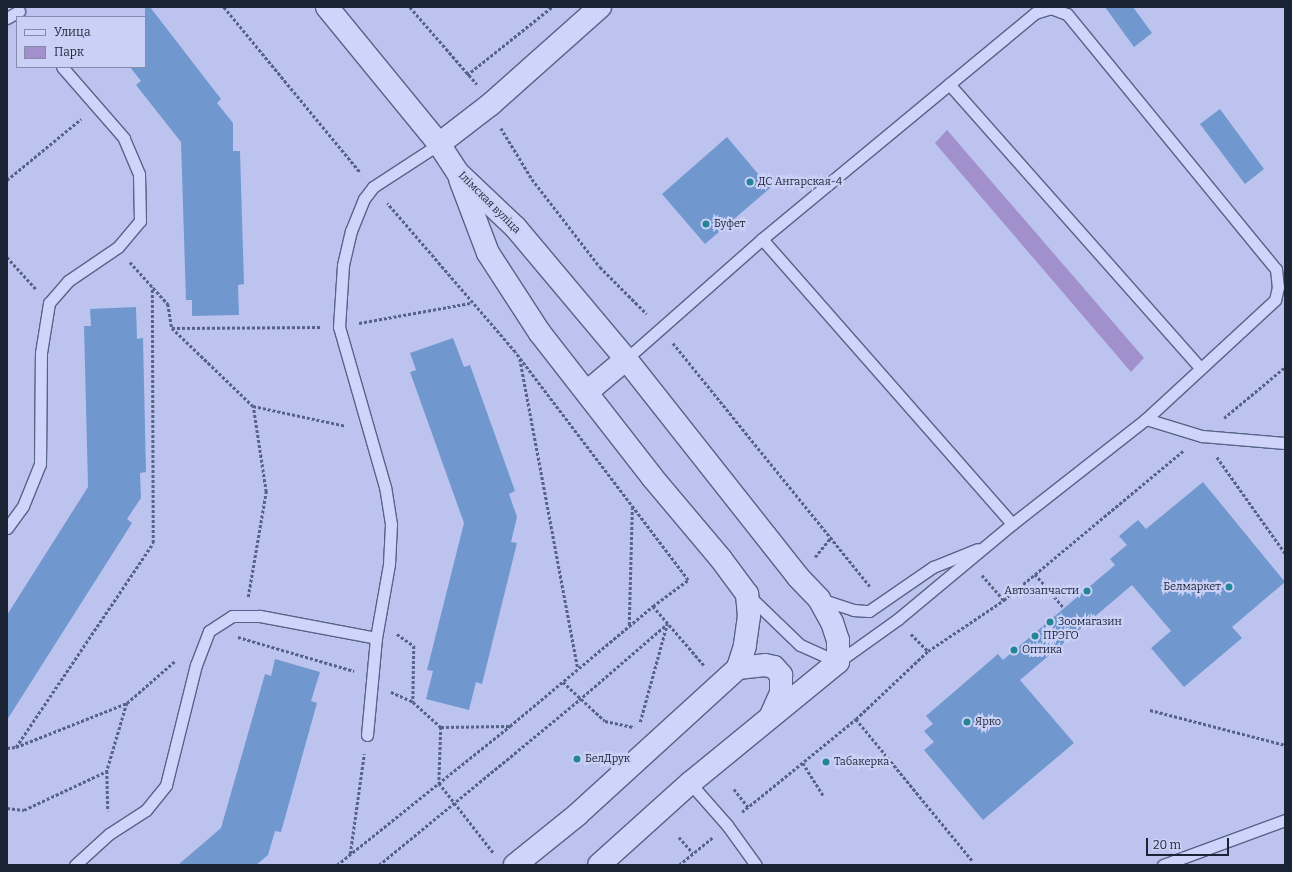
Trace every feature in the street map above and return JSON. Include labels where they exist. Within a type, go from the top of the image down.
[{"type":"main road","name":"Ілімская вуліца","points":[[326,7],[439,144],[458,173],[516,228],[626,359],[798,577],[819,599],[832,622],[838,640],[838,662]]},
{"type":"main road","points":[[439,144],[491,104],[600,7]]},
{"type":"main road","points":[[458,173],[488,253],[540,333],[747,594],[748,627],[738,668],[583,809],[518,863]]},
{"type":"main road","points":[[587,392],[626,359]]},
{"type":"main road","points":[[599,865],[690,783],[838,662]]},
{"type":"main road","points":[[738,668],[765,665],[774,667],[780,675],[781,693],[771,716]]},
{"type":"lane","points":[[626,359],[660,327],[762,239],[949,84],[1035,13],[1051,8],[1067,14],[1276,269],[1278,287],[1275,300],[1146,419],[1012,524],[969,562],[898,619],[838,662],[800,645],[747,594]]},
{"type":"lane","points":[[7,18],[20,12]]},
{"type":"lane","points":[[7,528],[23,506],[40,464],[41,353],[49,303],[68,281],[118,248],[140,221],[139,174],[124,138],[63,68]]},
{"type":"lane","points":[[949,84],[1200,368]]},
{"type":"lane","points":[[367,735],[376,638],[389,564],[391,524],[385,487],[339,327],[343,266],[351,231],[364,199],[373,187],[439,144]]},
{"type":"lane","points":[[762,239],[1012,524]]},
{"type":"lane","points":[[1146,419],[1202,436],[1285,443]]},
{"type":"lane","points":[[819,599],[853,610],[869,611],[884,603],[933,567],[985,547]]},
{"type":"lane","points":[[75,865],[109,834],[146,810],[166,785],[196,665],[209,631],[232,616],[260,616],[376,638]]},
{"type":"lane","points":[[690,783],[727,825],[756,865]]},
{"type":"lane","points":[[1163,865],[1285,820]]},
{"type":"path","points":[[467,75],[552,7]]},
{"type":"path","points":[[412,8],[467,75],[479,85]]},
{"type":"path","points":[[7,180],[97,106]]},
{"type":"path","points":[[500,126],[532,179],[600,267],[660,327],[884,603]]},
{"type":"path","points":[[118,248],[168,304],[172,328],[253,406],[368,430]]},
{"type":"path","points":[[7,257],[49,303]]},
{"type":"path","points":[[16,746],[153,543],[152,287]]},
{"type":"path","points":[[172,328],[339,327],[471,302]]},
{"type":"path","points":[[519,358],[578,669]]},
{"type":"path","points":[[679,865],[856,719],[928,651],[1004,600],[1285,367]]},
{"type":"path","points":[[337,865],[510,726],[653,606],[688,580],[632,508],[534,376]]},
{"type":"path","points":[[232,616],[248,597],[266,492],[253,406]]},
{"type":"path","points":[[1202,436],[1285,553]]},
{"type":"path","points":[[629,626],[632,508]]},
{"type":"path","points":[[811,562],[831,536]]},
{"type":"path","points":[[969,562],[1004,600]]},
{"type":"path","points":[[1035,574],[1064,608]]},
{"type":"path","points":[[653,606],[709,671]]},
{"type":"path","points":[[898,619],[928,651]]},
{"type":"path","points":[[379,865],[579,700],[667,624]]},
{"type":"path","points":[[638,728],[667,624]]},
{"type":"path","points":[[209,631],[266,644],[353,671],[372,683],[413,702],[441,727],[510,726]]},
{"type":"path","points":[[7,748],[16,746],[127,703],[180,656]]},
{"type":"path","points":[[563,682],[579,700],[604,721],[638,728]]},
{"type":"path","points":[[109,834],[107,771],[127,703]]},
{"type":"path","points":[[1150,710],[1285,745]]},
{"type":"path","points":[[856,719],[972,860]]},
{"type":"path","points":[[634,733],[644,723]]},
{"type":"path","points":[[441,727],[439,783],[494,853],[500,849]]},
{"type":"path","points":[[350,854],[367,735]]},
{"type":"path","points":[[803,763],[824,796]]},
{"type":"path","points":[[7,808],[24,810],[107,771]]},
{"type":"path","points":[[734,789],[748,807]]},
{"type":"path","points":[[679,837],[693,853]]},
{"type":"green space","points":[[947,130],[1144,358],[1131,372],[935,143]]},
{"type":"building","points":[[145,7],[150,7],[221,99],[217,103],[233,123],[233,151],[240,151],[244,284],[238,285],[239,315],[192,316],[192,300],[186,300],[181,142],[136,85],[141,81],[131,68],[146,68]]},
{"type":"building","points":[[1105,7],[1133,7],[1152,33],[1134,47]]},
{"type":"building","points":[[1220,109],[1264,169],[1245,184],[1200,124]]},
{"type":"building","points":[[727,137],[770,188],[705,244],[662,194]]},
{"type":"building","points":[[136,307],[137,339],[143,338],[146,472],[140,473],[141,498],[127,519],[132,523],[7,720],[7,615],[88,487],[84,326],[91,326],[90,309]]},
{"type":"building","points":[[453,338],[464,367],[470,365],[515,491],[509,494],[517,517],[511,542],[517,543],[482,684],[476,682],[469,710],[426,699],[433,671],[427,670],[464,523],[410,372],[416,370],[410,353]]},
{"type":"building","points":[[1203,482],[1285,582],[1232,627],[1242,638],[1184,687],[1151,648],[1171,631],[1132,585],[1020,680],[1074,743],[983,820],[924,750],[934,742],[924,731],[933,724],[926,716],[998,654],[1003,660],[1115,565],[1110,559],[1127,545],[1119,536],[1138,520],[1146,529]]},
{"type":"building","points":[[275,659],[320,672],[311,701],[317,703],[281,832],[275,831],[268,855],[256,865],[178,865],[221,828],[265,674],[271,676]]},
{"type":"place","name":"ДС Ангарская-4","points":[[750,182]]},
{"type":"place","name":"Буфет","points":[[706,224]]},
{"type":"place","name":"Белмаркет","points":[[1229,587]]},
{"type":"place","name":"Автозапчасти","points":[[1087,591]]},
{"type":"place","name":"Зоомагазин","points":[[1050,622]]},
{"type":"place","name":"ПРЭГО","points":[[1035,636]]},
{"type":"place","name":"Оптика","points":[[1014,650]]},
{"type":"place","name":"Ярко","points":[[967,722]]},
{"type":"place","name":"БелДрук","points":[[577,759]]},
{"type":"place","name":"Табакерка","points":[[826,762]]}]
